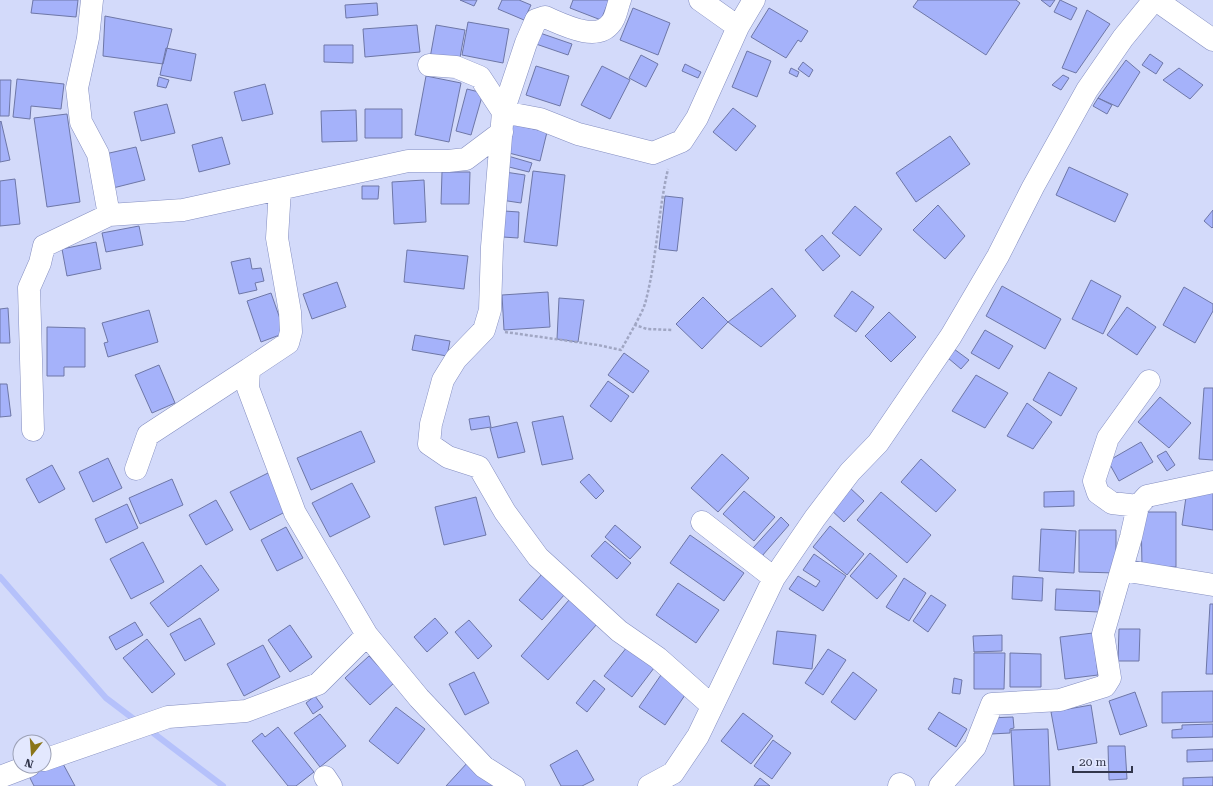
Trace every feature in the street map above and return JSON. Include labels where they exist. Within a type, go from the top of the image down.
[{"type":"street","points":[[92,0],[88,38],[77,88],[81,122],[98,154],[109,216]]},
{"type":"street","points":[[620,0],[611,23],[603,30],[583,33],[545,17],[536,20],[526,43],[520,65],[509,90],[502,122],[492,247],[490,310],[484,330],[456,359],[443,380],[431,424],[429,444],[448,457],[479,468],[505,512],[538,557],[619,631],[658,658],[711,705]]},
{"type":"street","points":[[700,0],[738,27]]},
{"type":"street","points":[[33,430],[29,288],[40,263],[44,246],[109,216],[183,210],[280,189],[321,178],[408,160],[448,161],[466,159],[502,122],[540,119],[578,134],[653,153],[682,141],[697,118],[738,27],[754,0]]},
{"type":"street","points":[[649,786],[673,773],[698,736],[711,705],[774,578],[815,518],[850,472],[878,443],[951,336],[998,256],[1032,188],[1087,90],[1123,38],[1155,0],[1213,40]]},
{"type":"street","points":[[429,65],[456,67],[480,78],[502,122]]},
{"type":"street","points":[[136,469],[148,435],[288,343],[291,332],[290,312],[277,238],[280,189]]},
{"type":"street","points":[[249,370],[248,388],[295,513],[366,635],[420,698],[484,767],[514,786]]},
{"type":"street","points":[[1138,506],[1112,503],[1098,493],[1094,481],[1108,438],[1149,381]]},
{"type":"street","points":[[940,786],[975,747],[992,704],[1060,700],[1105,686],[1110,678],[1103,634],[1122,570],[1138,506],[1147,496],[1213,482]]},
{"type":"street","points":[[702,522],[774,578]]},
{"type":"street","points":[[1122,570],[1213,585]]},
{"type":"street","points":[[52,757],[168,717],[246,711],[318,684],[366,635]]},
{"type":"street","points":[[6,779],[15,774]]},
{"type":"street","points":[[899,786],[900,784],[904,786]]},
{"type":"path","points":[[484,330],[598,345],[621,350],[635,326],[646,301],[653,267],[661,201],[674,144]]},
{"type":"path","points":[[635,326],[647,329],[672,330]]},
{"type":"building","points":[[33,0],[78,0],[76,17],[31,13]]},
{"type":"building","points":[[460,0],[477,0],[474,6]]},
{"type":"building","points":[[502,0],[519,0],[531,5],[524,20],[498,9]]},
{"type":"building","points":[[573,0],[609,0],[601,20],[570,8]]},
{"type":"building","points":[[918,0],[1016,0],[1020,3],[986,55],[913,7]]},
{"type":"building","points":[[1041,0],[1055,0],[1050,7]]},
{"type":"building","points":[[1060,0],[1077,8],[1071,20],[1054,12]]},
{"type":"building","points":[[377,3],[378,15],[346,18],[345,5]]},
{"type":"building","points":[[633,8],[670,23],[658,55],[620,40]]},
{"type":"building","points":[[769,8],[808,31],[801,42],[798,40],[786,58],[751,37]]},
{"type":"building","points":[[1087,10],[1110,24],[1076,73],[1062,68]]},
{"type":"building","points":[[105,16],[172,29],[163,64],[103,56]]},
{"type":"building","points":[[468,22],[509,29],[503,63],[462,55]]},
{"type":"building","points":[[417,25],[420,52],[365,57],[363,29]]},
{"type":"building","points":[[436,25],[465,30],[459,63],[430,58]]},
{"type":"building","points":[[540,33],[572,44],[568,55],[536,44]]},
{"type":"building","points":[[324,45],[353,45],[353,63],[324,62]]},
{"type":"building","points":[[166,48],[196,54],[191,81],[160,75]]},
{"type":"building","points":[[747,51],[771,61],[757,97],[732,87]]},
{"type":"building","points":[[1150,54],[1163,63],[1156,74],[1142,65]]},
{"type":"building","points":[[641,55],[658,64],[646,87],[629,78]]},
{"type":"building","points":[[1126,60],[1140,72],[1118,107],[1098,98]]},
{"type":"building","points":[[803,62],[813,70],[809,77],[798,69]]},
{"type":"building","points":[[685,64],[701,72],[698,78],[682,71]]},
{"type":"building","points":[[536,66],[569,76],[560,106],[526,95]]},
{"type":"building","points":[[602,66],[630,80],[610,119],[581,105]]},
{"type":"building","points":[[791,68],[799,72],[797,77],[789,73]]},
{"type":"building","points":[[1179,68],[1203,85],[1190,99],[1163,80]]},
{"type":"building","points":[[1063,75],[1069,78],[1061,90],[1052,85]]},
{"type":"building","points":[[426,76],[461,83],[449,142],[415,135]]},
{"type":"building","points":[[159,77],[169,80],[166,88],[157,86]]},
{"type":"building","points":[[17,79],[64,84],[61,109],[31,106],[30,119],[13,117]]},
{"type":"building","points":[[0,80],[11,80],[9,116],[0,116]]},
{"type":"building","points":[[265,84],[273,114],[242,121],[234,92]]},
{"type":"building","points":[[467,89],[483,93],[471,135],[456,131]]},
{"type":"building","points":[[1098,98],[1112,105],[1107,114],[1093,106]]},
{"type":"building","points":[[167,104],[175,133],[141,141],[134,112]]},
{"type":"building","points":[[733,108],[756,126],[736,151],[713,132]]},
{"type":"building","points":[[365,109],[402,109],[402,138],[365,138]]},
{"type":"building","points":[[356,110],[357,141],[322,142],[321,111]]},
{"type":"building","points":[[67,114],[80,202],[47,207],[34,118]]},
{"type":"building","points":[[1,121],[10,160],[0,162],[0,122]]},
{"type":"building","points":[[512,124],[547,132],[540,161],[505,152]]},
{"type":"building","points":[[950,136],[970,164],[916,202],[896,173]]},
{"type":"building","points":[[222,137],[230,164],[199,172],[192,145]]},
{"type":"building","points":[[136,147],[145,180],[113,188],[105,154]]},
{"type":"building","points":[[508,156],[532,163],[529,172],[505,166]]},
{"type":"building","points":[[1069,167],[1128,194],[1115,222],[1056,195]]},
{"type":"building","points":[[533,171],[565,175],[557,246],[524,242]]},
{"type":"building","points":[[442,172],[470,172],[469,204],[441,204]]},
{"type":"building","points":[[505,172],[525,175],[521,203],[501,200]]},
{"type":"building","points":[[15,179],[20,224],[0,226],[0,181]]},
{"type":"building","points":[[424,180],[426,222],[394,224],[392,182]]},
{"type":"building","points":[[362,186],[379,186],[378,199],[362,199]]},
{"type":"building","points":[[665,196],[683,198],[677,251],[659,249]]},
{"type":"building","points":[[938,205],[965,236],[945,259],[913,230]]},
{"type":"building","points":[[855,206],[882,229],[860,256],[832,233]]},
{"type":"building","points":[[1213,210],[1213,227],[1212,228],[1204,221]]},
{"type":"building","points":[[504,211],[519,212],[518,238],[503,237]]},
{"type":"building","points":[[139,226],[143,245],[106,252],[102,233]]},
{"type":"building","points":[[822,235],[840,256],[823,271],[805,250]]},
{"type":"building","points":[[96,242],[101,269],[67,276],[62,249]]},
{"type":"building","points":[[407,250],[468,256],[464,289],[404,282]]},
{"type":"building","points":[[250,258],[252,269],[261,268],[264,281],[255,283],[257,290],[239,294],[231,262]]},
{"type":"building","points":[[1091,280],[1121,296],[1103,334],[1072,319]]},
{"type":"building","points":[[337,282],[346,307],[312,319],[303,294]]},
{"type":"building","points":[[1002,286],[1061,319],[1045,349],[986,316]]},
{"type":"building","points":[[1184,287],[1213,304],[1213,311],[1195,343],[1163,325]]},
{"type":"building","points":[[772,288],[796,316],[761,347],[728,322]]},
{"type":"building","points":[[852,291],[874,307],[856,332],[834,316]]},
{"type":"building","points":[[548,292],[550,327],[504,330],[502,295]]},
{"type":"building","points":[[271,293],[285,333],[261,342],[247,301]]},
{"type":"building","points":[[703,297],[728,322],[702,349],[676,324]]},
{"type":"building","points":[[559,298],[584,300],[578,342],[557,339]]},
{"type":"building","points":[[1127,307],[1156,327],[1137,355],[1107,335]]},
{"type":"building","points":[[8,308],[10,343],[0,343],[0,309]]},
{"type":"building","points":[[149,310],[158,342],[108,357],[104,343],[108,342],[102,323]]},
{"type":"building","points":[[889,312],[916,337],[891,362],[865,336]]},
{"type":"building","points":[[47,327],[85,328],[85,367],[64,367],[64,376],[47,376]]},
{"type":"building","points":[[985,330],[1013,346],[999,369],[971,353]]},
{"type":"building","points":[[415,335],[450,341],[447,356],[412,350]]},
{"type":"building","points":[[954,349],[969,360],[961,369],[948,358]]},
{"type":"building","points":[[624,353],[649,371],[633,393],[608,375]]},
{"type":"building","points":[[159,365],[175,403],[152,413],[135,375]]},
{"type":"building","points":[[1049,372],[1077,388],[1061,416],[1033,400]]},
{"type":"building","points":[[976,375],[1008,393],[985,428],[952,411]]},
{"type":"building","points":[[608,381],[629,396],[611,422],[590,406]]},
{"type":"building","points":[[0,384],[7,384],[11,416],[0,417]]},
{"type":"building","points":[[1204,388],[1213,388],[1213,460],[1199,459]]},
{"type":"building","points":[[1160,397],[1191,423],[1169,448],[1138,422]]},
{"type":"building","points":[[1027,403],[1052,422],[1033,449],[1007,436]]},
{"type":"building","points":[[489,416],[491,427],[471,430],[469,419]]},
{"type":"building","points":[[563,416],[573,459],[542,465],[532,422]]},
{"type":"building","points":[[517,422],[525,452],[498,458],[490,428]]},
{"type":"building","points":[[361,431],[375,462],[311,490],[297,458]]},
{"type":"building","points":[[1141,442],[1153,462],[1119,481],[1108,461]]},
{"type":"building","points":[[1166,451],[1175,465],[1167,471],[1157,456]]},
{"type":"building","points":[[722,454],[749,478],[718,512],[691,488]]},
{"type":"building","points":[[108,458],[122,488],[93,502],[79,472]]},
{"type":"building","points":[[921,459],[956,490],[936,512],[901,482]]},
{"type":"building","points":[[52,465],[65,489],[39,503],[26,479]]},
{"type":"building","points":[[268,473],[287,511],[250,530],[230,492]]},
{"type":"building","points":[[589,474],[604,491],[596,499],[580,482]]},
{"type":"building","points":[[172,479],[183,505],[140,524],[129,498]]},
{"type":"building","points":[[352,483],[370,517],[330,537],[312,503]]},
{"type":"building","points":[[849,487],[864,501],[844,522],[829,508]]},
{"type":"building","points":[[1187,490],[1213,493],[1213,530],[1182,525]]},
{"type":"building","points":[[744,491],[775,517],[754,541],[723,514]]},
{"type":"building","points":[[1074,491],[1074,506],[1044,507],[1044,492]]},
{"type":"building","points":[[881,492],[931,535],[907,563],[857,520]]},
{"type":"building","points":[[476,497],[486,535],[444,545],[435,507]]},
{"type":"building","points":[[216,500],[233,530],[206,545],[189,515]]},
{"type":"building","points":[[127,504],[138,528],[106,543],[95,519]]},
{"type":"building","points":[[1141,512],[1176,512],[1176,567],[1142,567]]},
{"type":"building","points":[[781,517],[789,525],[762,556],[753,548]]},
{"type":"building","points":[[615,525],[641,547],[630,559],[605,537]]},
{"type":"building","points":[[830,526],[864,554],[847,575],[813,547]]},
{"type":"building","points":[[286,527],[303,558],[277,571],[261,540]]},
{"type":"building","points":[[1041,529],[1076,531],[1074,573],[1039,571]]},
{"type":"building","points":[[1079,530],[1116,530],[1116,573],[1079,572]]},
{"type":"building","points":[[690,535],[744,573],[724,601],[670,563]]},
{"type":"building","points":[[605,541],[631,563],[617,579],[591,556]]},
{"type":"building","points":[[143,542],[164,582],[131,599],[110,559]]},
{"type":"building","points":[[870,553],[897,576],[877,599],[850,576]]},
{"type":"building","points":[[814,554],[846,576],[823,611],[789,589],[798,576],[816,587],[820,581],[803,570]]},
{"type":"building","points":[[201,565],[219,590],[168,627],[150,603]]},
{"type":"building","points":[[542,574],[565,594],[542,620],[519,600]]},
{"type":"building","points":[[1013,576],[1043,578],[1042,601],[1012,599]]},
{"type":"building","points":[[904,578],[926,593],[909,621],[886,607]]},
{"type":"building","points":[[678,583],[719,610],[696,643],[656,615]]},
{"type":"building","points":[[1056,589],[1100,591],[1099,612],[1055,610]]},
{"type":"building","points":[[931,595],[946,605],[928,632],[913,621]]},
{"type":"building","points":[[569,600],[597,624],[548,680],[521,656]]},
{"type":"building","points":[[1210,604],[1213,604],[1213,674],[1206,674]]},
{"type":"building","points":[[200,618],[215,644],[185,661],[170,634]]},
{"type":"building","points":[[435,618],[448,633],[427,652],[414,637]]},
{"type":"building","points":[[469,620],[492,646],[478,659],[455,632]]},
{"type":"building","points":[[135,622],[143,635],[116,650],[109,637]]},
{"type":"building","points":[[290,625],[312,657],[290,672],[268,640]]},
{"type":"building","points":[[1119,629],[1140,629],[1139,661],[1118,661]]},
{"type":"building","points":[[777,631],[816,635],[812,669],[773,664]]},
{"type":"building","points":[[1093,633],[1098,675],[1065,679],[1060,637]]},
{"type":"building","points":[[1002,635],[1002,651],[974,652],[973,636]]},
{"type":"building","points":[[147,639],[175,674],[152,693],[123,658]]},
{"type":"building","points":[[263,645],[280,677],[244,696],[227,664]]},
{"type":"building","points":[[627,647],[654,668],[632,697],[604,676]]},
{"type":"building","points":[[828,649],[846,660],[823,695],[805,683]]},
{"type":"building","points":[[974,653],[1005,653],[1004,689],[974,689]]},
{"type":"building","points":[[1010,653],[1041,654],[1041,687],[1010,687]]},
{"type":"building","points":[[369,656],[394,683],[370,705],[345,678]]},
{"type":"building","points":[[474,672],[489,703],[465,715],[449,684]]},
{"type":"building","points":[[663,672],[689,689],[665,725],[639,707]]},
{"type":"building","points":[[853,672],[877,690],[855,720],[831,702]]},
{"type":"building","points":[[954,678],[962,680],[960,694],[952,693]]},
{"type":"building","points":[[594,680],[605,689],[587,712],[576,703]]},
{"type":"building","points":[[1213,691],[1213,722],[1162,723],[1162,692]]},
{"type":"building","points":[[1135,692],[1147,726],[1120,735],[1109,701]]},
{"type":"building","points":[[315,696],[323,707],[313,714],[306,703]]},
{"type":"building","points":[[1091,705],[1097,743],[1058,750],[1051,712]]},
{"type":"building","points":[[396,707],[425,729],[398,764],[369,741]]},
{"type":"building","points":[[939,712],[967,729],[956,747],[928,729]]},
{"type":"building","points":[[743,713],[773,736],[751,764],[721,741]]},
{"type":"building","points":[[320,714],[346,746],[320,767],[294,733]]},
{"type":"building","points":[[1013,717],[1014,728],[1010,729],[1010,733],[991,734],[989,718]]},
{"type":"building","points":[[1213,724],[1213,737],[1172,738],[1172,730],[1182,729],[1182,725]]},
{"type":"building","points":[[278,727],[314,772],[296,786],[288,786],[252,741],[262,733],[265,737]]},
{"type":"building","points":[[1048,729],[1050,786],[1014,786],[1011,730]]},
{"type":"building","points":[[773,740],[791,753],[772,779],[754,766]]},
{"type":"building","points":[[1108,746],[1125,746],[1127,779],[1109,780]]},
{"type":"building","points":[[1213,749],[1213,761],[1187,762],[1187,750]]},
{"type":"building","points":[[577,750],[594,780],[582,786],[561,786],[550,765]]},
{"type":"building","points":[[61,760],[75,786],[34,786],[29,776],[33,774],[52,774],[52,764]]},
{"type":"building","points":[[468,762],[496,786],[446,786]]},
{"type":"building","points":[[1213,777],[1213,786],[1183,786],[1183,778]]},
{"type":"building","points":[[760,778],[770,786],[754,786]]},
{"type":"waterway","points":[[0,577],[106,698],[139,723]]},
{"type":"waterway","points":[[148,729],[223,786]]}]
